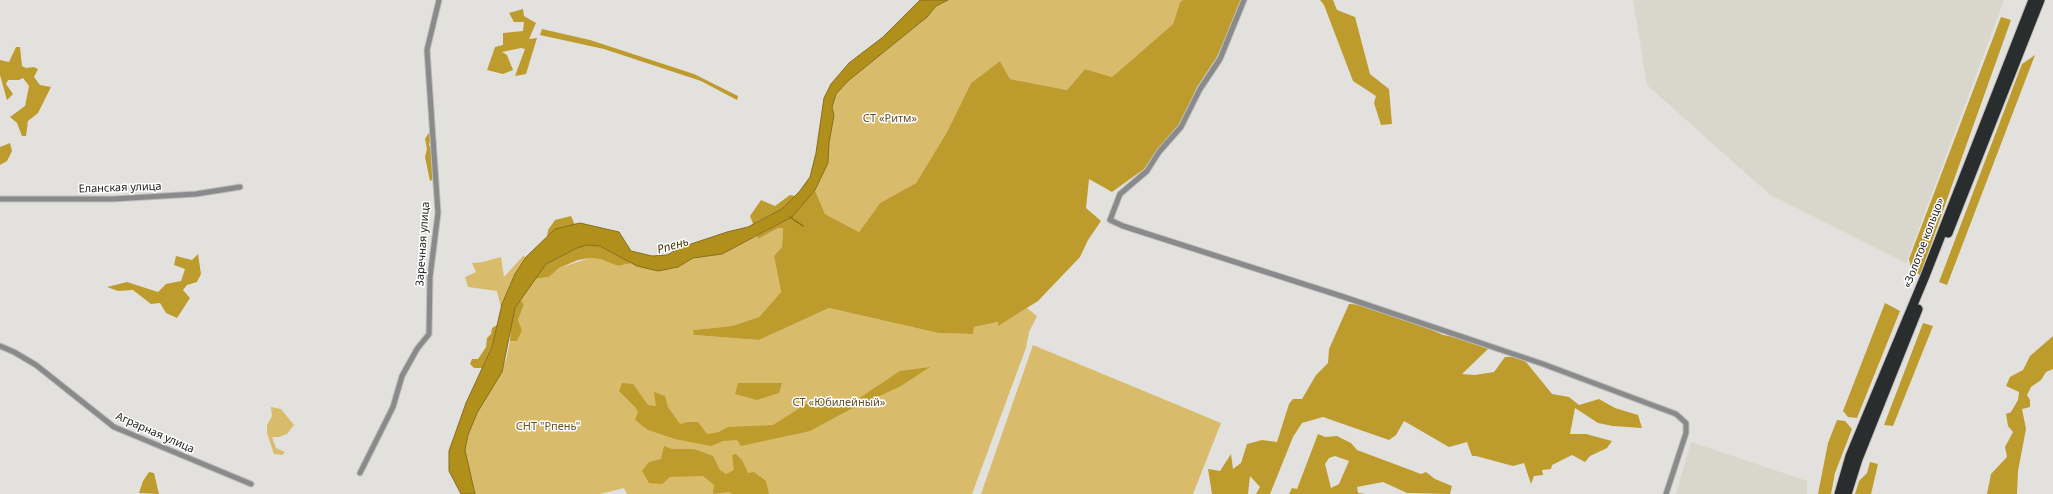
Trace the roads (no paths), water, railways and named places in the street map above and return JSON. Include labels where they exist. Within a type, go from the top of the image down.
[{"type":"highway","name":"«Золотое кольцо»","points":[[1838,494],[1850,456],[1925,276],[2033,0]]},
{"type":"highway","name":"«Золотое кольцо»","points":[[1847,494],[1858,459],[2040,0]]},
{"type":"street","name":"Заречная улица","points":[[360,473],[393,407],[402,376],[417,348],[429,334],[430,277],[438,213],[427,50],[438,0]]},
{"type":"street","points":[[1244,0],[1220,59],[1200,89],[1181,127],[1159,152],[1147,171],[1120,194],[1110,220],[1123,226],[1515,354],[1676,414],[1686,422],[1686,433],[1666,494]]},
{"type":"street","name":"Еланская улица","points":[[0,199],[113,199],[196,194],[240,187]]},
{"type":"street","name":"Аграрная улица","points":[[0,346],[14,352],[36,365],[114,426],[251,484]]},
{"type":"waterway","points":[[790,217],[803,226]]},
{"type":"park label","name":"СТ «Ритм»","points":[[890,119]]},
{"type":"park label","name":"СТ «Юбилейный»","points":[[839,403]]},
{"type":"park label","name":"СНТ \"Рпень\"","points":[[548,427]]},
{"type":"water label","name":"Рпень","points":[[673,246]]}]
